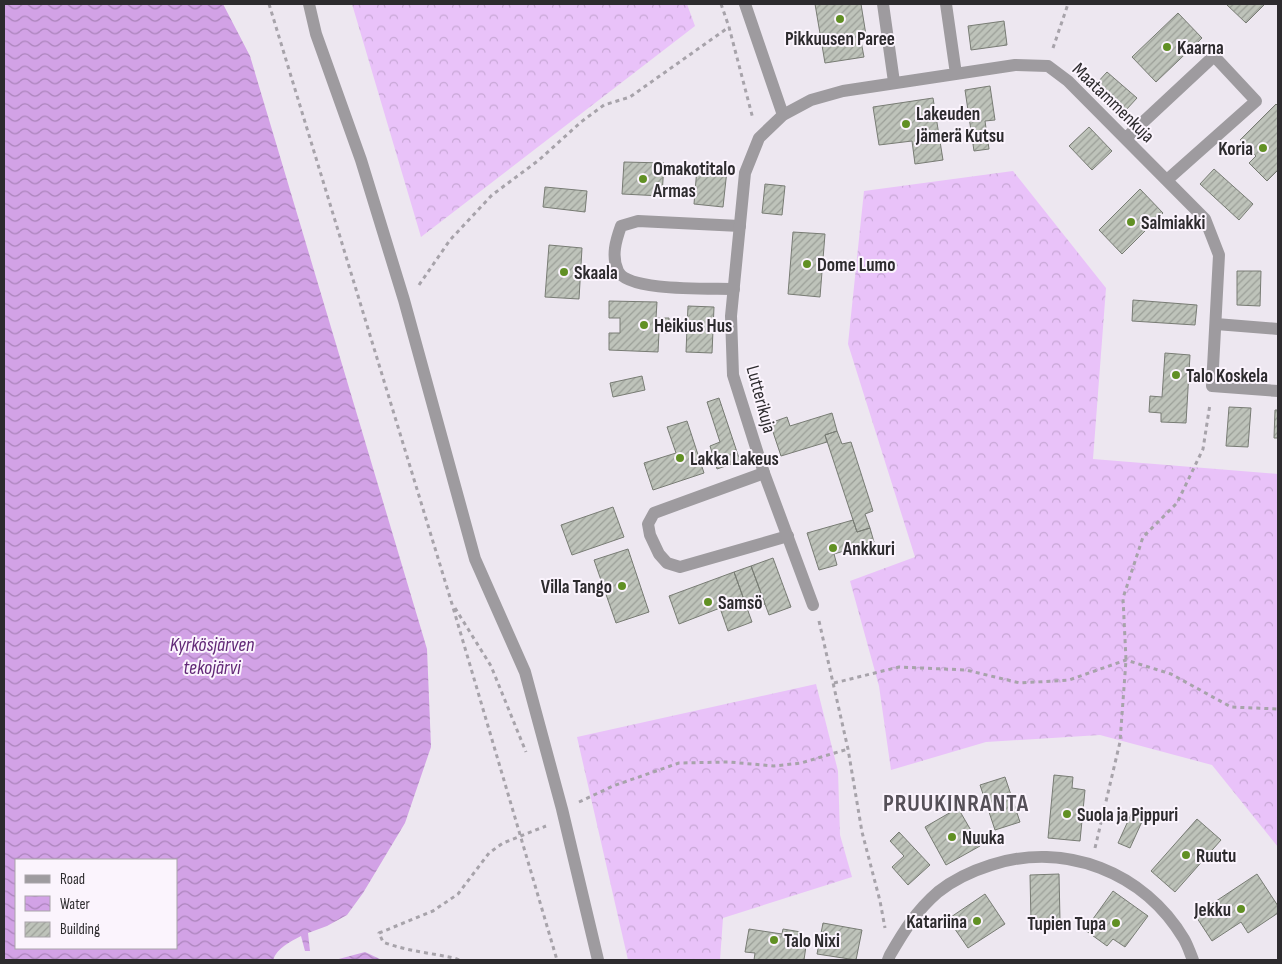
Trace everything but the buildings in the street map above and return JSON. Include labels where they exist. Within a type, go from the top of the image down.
[{"type":"street","points":[[309,4],[316,34],[361,160],[404,300],[475,560],[525,672],[563,814],[598,960]]},
{"type":"street","points":[[745,4],[783,116]]},
{"type":"street","points":[[882,4],[894,82]]},
{"type":"street","points":[[946,4],[956,74]]},
{"type":"street","points":[[1126,138],[1214,56],[1256,101],[1167,180]]},
{"type":"street","name":"Maatammenkuja","points":[[783,116],[811,100],[843,91],[1015,65],[1048,66],[1068,80],[1205,219],[1219,254],[1212,386]]},
{"type":"street","name":"Lutterikuja","points":[[783,116],[759,138],[745,173],[731,316],[733,375],[764,473],[813,605]]},
{"type":"street","points":[[734,289],[647,286],[630,281],[619,272],[614,258],[615,242],[621,226],[638,221],[740,226]]},
{"type":"street","points":[[1216,324],[1278,329]]},
{"type":"street","points":[[1212,386],[1278,391]]},
{"type":"street","points":[[764,473],[654,513],[648,524],[650,535],[659,554],[667,563],[680,567],[788,536]]},
{"type":"street","points":[[889,958],[910,920],[938,892],[973,871],[1011,858],[1051,856],[1091,864],[1128,881],[1160,907],[1184,940],[1192,960]]},
{"type":"path","points":[[268,4],[452,604],[557,960]]},
{"type":"path","points":[[721,4],[759,138]]},
{"type":"path","points":[[1048,66],[1068,4]]},
{"type":"path","points":[[404,300],[421,284],[450,240],[492,195],[539,160],[581,122],[604,105],[630,97],[729,27]]},
{"type":"path","points":[[1091,864],[1120,742],[1126,660],[1123,598],[1143,536],[1177,503],[1204,449],[1212,386]]},
{"type":"path","points":[[452,604],[491,666],[523,748],[528,756]]},
{"type":"path","points":[[813,605],[822,630],[834,683],[848,749],[862,832],[880,901],[889,958]]},
{"type":"path","points":[[834,683],[899,667],[966,670],[1020,683],[1069,680],[1126,660],[1171,674],[1231,707],[1278,709]]},
{"type":"path","points":[[459,960],[399,948],[384,942],[379,933],[433,911],[458,894],[489,853],[503,843],[521,837],[613,786],[679,763],[729,762],[774,766],[802,763],[848,749]]},
{"type":"green space","points":[[352,4],[687,4],[695,26],[421,237]]},
{"type":"green space","points":[[1013,171],[1106,288],[1093,459],[1278,474],[1278,847],[1212,765],[1100,735],[986,742],[891,770],[879,686],[850,581],[915,557],[848,344],[864,191]]},
{"type":"green space","points":[[816,684],[838,771],[840,835],[852,877],[723,918],[720,960],[628,960],[577,737]]},
{"type":"water","name":"Kyrkösjärven tekojärvi","points":[[4,4],[223,4],[250,56],[427,649],[431,747],[405,823],[363,893],[347,915],[327,926],[308,933],[310,951],[305,951],[301,936],[281,949],[273,960],[4,960]]},
{"type":"water","points":[[365,952],[382,960],[335,960]]},
{"type":"place","name":"Pikkuusen Paree","points":[[840,19]]},
{"type":"place","name":"Kaarna","points":[[1167,47]]},
{"type":"place","name":"Lakeuden Jämerä Kutsu","points":[[906,124]]},
{"type":"place","name":"Koria","points":[[1263,148]]},
{"type":"place","name":"Omakotitalo Armas","points":[[643,179]]},
{"type":"place","name":"Salmiakki","points":[[1131,222]]},
{"type":"place","name":"Dome Lumo","points":[[807,264]]},
{"type":"place","name":"Skaala","points":[[564,272]]},
{"type":"place","name":"Heikius Hus","points":[[644,325]]},
{"type":"place","name":"Talo Koskela","points":[[1176,375]]},
{"type":"place","name":"Lakka Lakeus","points":[[680,458]]},
{"type":"place","name":"Ankkuri","points":[[833,548]]},
{"type":"place","name":"Villa Tango","points":[[622,586]]},
{"type":"place","name":"Samsö","points":[[708,602]]},
{"type":"place","name":"Suola ja Pippuri","points":[[1067,814]]},
{"type":"place","name":"Nuuka","points":[[952,837]]},
{"type":"place","name":"Ruutu","points":[[1186,855]]},
{"type":"place","name":"Jekku","points":[[1241,909]]},
{"type":"place","name":"Katariina","points":[[977,921]]},
{"type":"place","name":"Tupien Tupa","points":[[1116,923]]},
{"type":"place","name":"Talo Nixi","points":[[774,940]]},
{"type":"district","name":"PRUUKINRANTA","points":[[956,803]]}]
